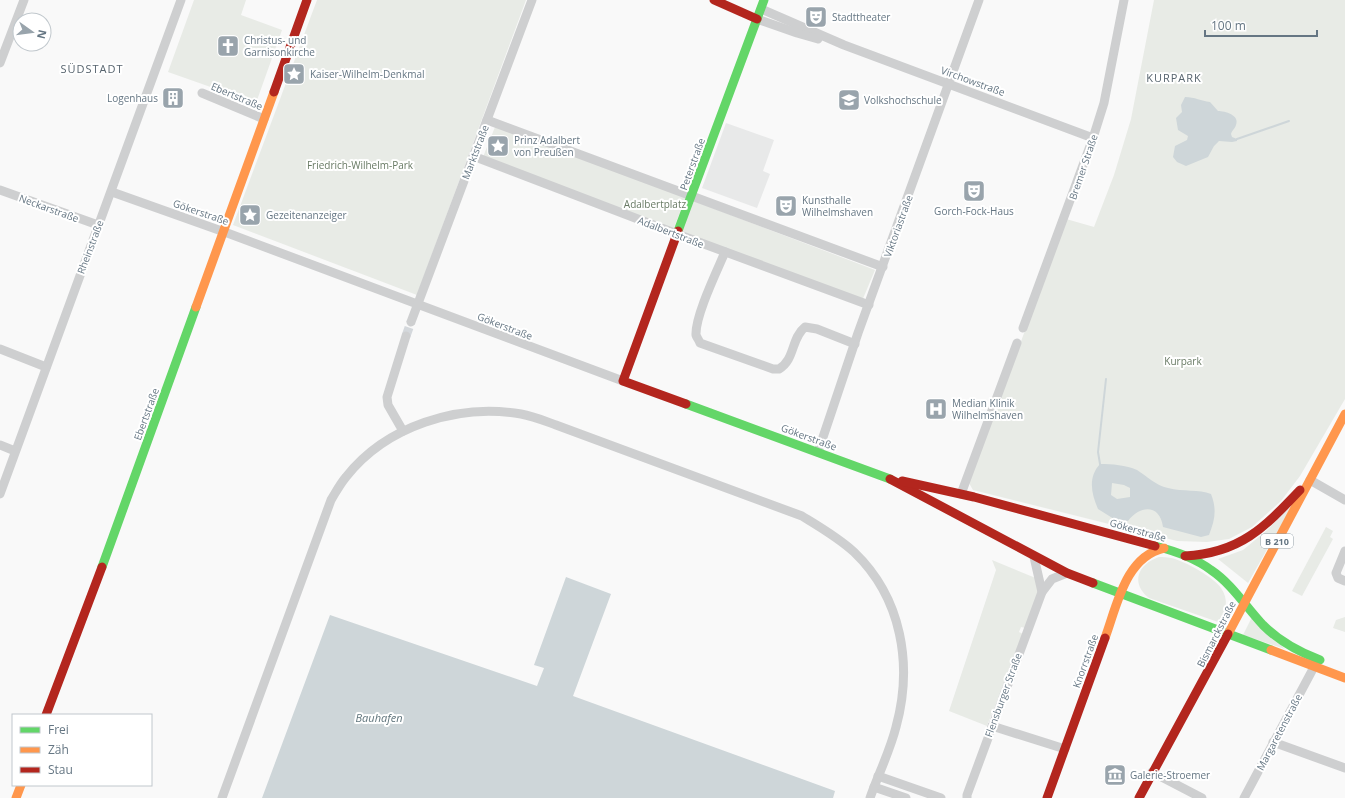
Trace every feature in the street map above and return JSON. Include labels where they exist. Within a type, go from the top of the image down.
[{"type":"main road","name":"Ebertstraße","points":[[46,714],[97,582],[307,0]]},
{"type":"main road","name":"Virchowstraße","points":[[714,0],[758,19]]},
{"type":"main road","name":"Virchowstraße","points":[[734,0],[754,7]]},
{"type":"main road","name":"Peterstraße","points":[[623,381],[758,19],[754,7],[764,0]]},
{"type":"main road","name":"Gökerstraße","points":[[623,381],[890,478],[961,494],[1164,548],[1185,556],[1214,571],[1245,602],[1264,625],[1285,644],[1309,656],[1345,669]]},
{"type":"main road","name":"Bismarckstraße","points":[[1139,798],[1215,660],[1345,414]]},
{"type":"main road","name":"Gökerstraße","points":[[890,478],[961,515],[1034,557],[1067,573],[1345,678]]},
{"type":"main road","name":"Bismarckstraße","points":[[1185,556],[1218,552],[1243,543],[1278,513],[1310,480]]},
{"type":"main road","name":"Knorrstraße","points":[[1046,798],[1121,593],[1136,565],[1150,552],[1164,548]]},
{"type":"main road","points":[[1136,565],[1136,588],[1142,601]]},
{"type":"main road","points":[[1215,660],[1230,648],[1236,646],[1249,648],[1258,646]]},
{"type":"main road","points":[[16,798],[21,786]]},
{"type":"street","points":[[0,64],[24,0]]},
{"type":"street","name":"Rheinstraße","points":[[0,494],[98,225],[112,192],[181,0]]},
{"type":"street","name":"Marktstraße","points":[[411,322],[532,0]]},
{"type":"street","name":"Viktoriastraße","points":[[818,452],[858,333],[979,0]]},
{"type":"street","name":"Bremer Straße","points":[[1023,328],[1093,138],[1104,103],[1124,0]]},
{"type":"street","name":"Virchowstraße","points":[[754,7],[844,45],[1093,138]]},
{"type":"street","name":"Virchowstraße","points":[[758,19],[797,33],[844,45]]},
{"type":"street","name":"Ebertstraße","points":[[202,93],[264,119]]},
{"type":"street","points":[[487,120],[883,267]]},
{"type":"street","name":"Adalbertstraße","points":[[473,156],[724,252],[869,305]]},
{"type":"street","name":"Neckarstraße","points":[[0,190],[98,225]]},
{"type":"street","name":"Gökerstraße","points":[[112,192],[623,381]]},
{"type":"street","points":[[724,252],[707,295],[697,327],[696,337],[700,343],[778,369],[788,360],[797,336],[805,327],[810,327],[855,344]]},
{"type":"street","points":[[833,335],[858,333]]},
{"type":"street","points":[[403,431],[388,405],[387,397],[406,336]]},
{"type":"street","points":[[961,494],[1017,343]]},
{"type":"street","points":[[0,349],[46,368]]},
{"type":"street","points":[[222,798],[331,500],[346,476],[379,445],[403,431],[424,423],[459,414],[480,411],[521,414],[556,425],[802,516],[837,538],[854,552],[878,581],[896,616],[904,680],[896,727],[870,798]]},
{"type":"street","points":[[0,445],[15,451]]},
{"type":"street","points":[[1310,480],[1345,500]]},
{"type":"street","points":[[1345,551],[1336,573],[1338,578],[1345,581]]},
{"type":"street","points":[[1034,557],[1042,592]]},
{"type":"street","name":"Flensburger Straße","points":[[967,798],[1042,592],[1052,579],[1067,573]]},
{"type":"street","name":"Margaretenstraße","points":[[1244,798],[1314,667]]},
{"type":"street","points":[[992,726],[1065,749]]},
{"type":"street","points":[[1273,742],[1345,768]]},
{"type":"street","points":[[1152,772],[1202,798]]},
{"type":"street","points":[[878,776],[937,797]]},
{"type":"street","points":[[874,787],[906,798]]},
{"type":"shaded area","points":[[726,123],[774,140],[763,171],[770,174],[757,208],[702,188]]},
{"type":"green space","points":[[194,0],[246,0],[241,15],[282,30],[256,103],[168,72]]},
{"type":"green space","name":"Friedrich-Wilhelm-Park","points":[[317,0],[526,0],[417,295],[233,225]]},
{"type":"green space","name":"Kurpark","points":[[1154,0],[1345,0],[1345,399],[1300,476],[1281,501],[1252,527],[1229,539],[1207,542],[1177,541],[973,490],[969,483],[1066,219],[1094,227],[1114,175],[1131,119]]},
{"type":"green space","name":"Adalbertplatz","points":[[495,127],[686,197],[673,230],[483,157]]},
{"type":"green space","name":"Adalbertplatz","points":[[694,201],[875,270],[862,301],[681,233]]},
{"type":"green space","points":[[1293,504],[1248,583],[1218,559],[1243,550],[1266,531]]},
{"type":"green space","points":[[1326,527],[1333,531],[1330,537],[1333,539],[1302,596],[1292,591]]},
{"type":"green space","points":[[1159,557],[1176,559],[1183,562],[1206,575],[1218,584],[1224,592],[1226,601],[1221,623],[1149,598],[1143,592],[1138,580],[1139,574],[1146,564]]},
{"type":"green space","points":[[992,560],[1043,581],[1025,628],[1021,627],[1019,632],[1023,634],[987,726],[949,711],[996,570]]},
{"type":"green space","points":[[1252,617],[1285,649],[1243,635]]},
{"type":"green space","points":[[1345,617],[1345,632],[1333,628],[1336,620]]},
{"type":"water","points":[[1185,97],[1210,102],[1218,111],[1234,116],[1237,122],[1231,134],[1232,137],[1237,139],[1237,141],[1219,141],[1214,146],[1208,157],[1186,166],[1177,162],[1173,157],[1175,146],[1187,140],[1188,136],[1178,130],[1176,118],[1182,112],[1181,105]]},
{"type":"water","points":[[1100,464],[1124,466],[1137,470],[1163,487],[1206,492],[1211,494],[1215,510],[1213,524],[1209,535],[1201,537],[1163,527],[1158,514],[1149,509],[1138,512],[1128,521],[1114,519],[1098,509],[1092,491],[1092,480],[1096,469]],"holes":[[[1112,483],[1124,485],[1130,488],[1130,497],[1117,499],[1111,495]]]},
{"type":"water","name":"Bauhafen","points":[[566,577],[611,594],[573,696],[835,791],[833,798],[262,798],[330,615],[537,686],[544,668],[534,665]]},
{"type":"waterway","points":[[1237,139],[1289,121]]},
{"type":"waterway","points":[[1100,464],[1098,452],[1106,379]]},
{"type":"tunnel","points":[[406,336],[411,322]]},
{"type":"traffic: fast","points":[[678,231],[764,0]]},
{"type":"traffic: fast","points":[[102,567],[196,307]]},
{"type":"traffic: fast","points":[[686,404],[890,479]]},
{"type":"traffic: fast","points":[[1155,546],[1184,555],[1205,566],[1226,582],[1263,625],[1276,637],[1297,650],[1320,660]]},
{"type":"traffic: fast","points":[[1093,583],[1271,650]]},
{"type":"traffic: slow","points":[[196,307],[274,92]]},
{"type":"traffic: slow","points":[[1228,634],[1345,414]]},
{"type":"traffic: slow","points":[[1105,638],[1124,584],[1131,572],[1140,561],[1151,553],[1164,548]]},
{"type":"traffic: slow","points":[[1271,650],[1345,678]]},
{"type":"traffic: slow","points":[[16,798],[21,786]]},
{"type":"traffic: jam","points":[[274,92],[307,0]]},
{"type":"traffic: jam","points":[[714,0],[757,19]]},
{"type":"traffic: jam","points":[[678,231],[623,381],[686,404]]},
{"type":"traffic: jam","points":[[890,479],[1067,573],[1093,583]]},
{"type":"traffic: jam","points":[[902,481],[974,497],[1155,546]]},
{"type":"traffic: jam","points":[[1185,556],[1221,550],[1250,536],[1275,516],[1300,490]]},
{"type":"traffic: jam","points":[[46,714],[102,567]]},
{"type":"traffic: jam","points":[[1139,798],[1228,634]]},
{"type":"traffic: jam","points":[[1047,798],[1105,638]]},
{"type":"place","name":"Stadttheater","points":[[816,17]]},
{"type":"place","name":"Christus- und Garnisonkirche","points":[[228,46]]},
{"type":"place","name":"Kaiser-Wilhelm-Denkmal","points":[[294,74]]},
{"type":"place","name":"Logenhaus","points":[[173,98]]},
{"type":"place","name":"Volkshochschule","points":[[849,100]]},
{"type":"place","name":"Prinz Adalbert von Preußen","points":[[498,146]]},
{"type":"place","name":"Gorch-Fock-Haus","points":[[974,191]]},
{"type":"place","name":"Kunsthalle Wilhelmshaven","points":[[786,206]]},
{"type":"place","name":"Gezeitenanzeiger","points":[[250,215]]},
{"type":"place","name":"Median Klinik Wilhelmshaven","points":[[936,409]]},
{"type":"place","name":"Galerie-Stroemer","points":[[1115,775]]},
{"type":"district","name":"SÜDSTADT","points":[[92,68]]},
{"type":"district","name":"KURPARK","points":[[1174,77]]}]
